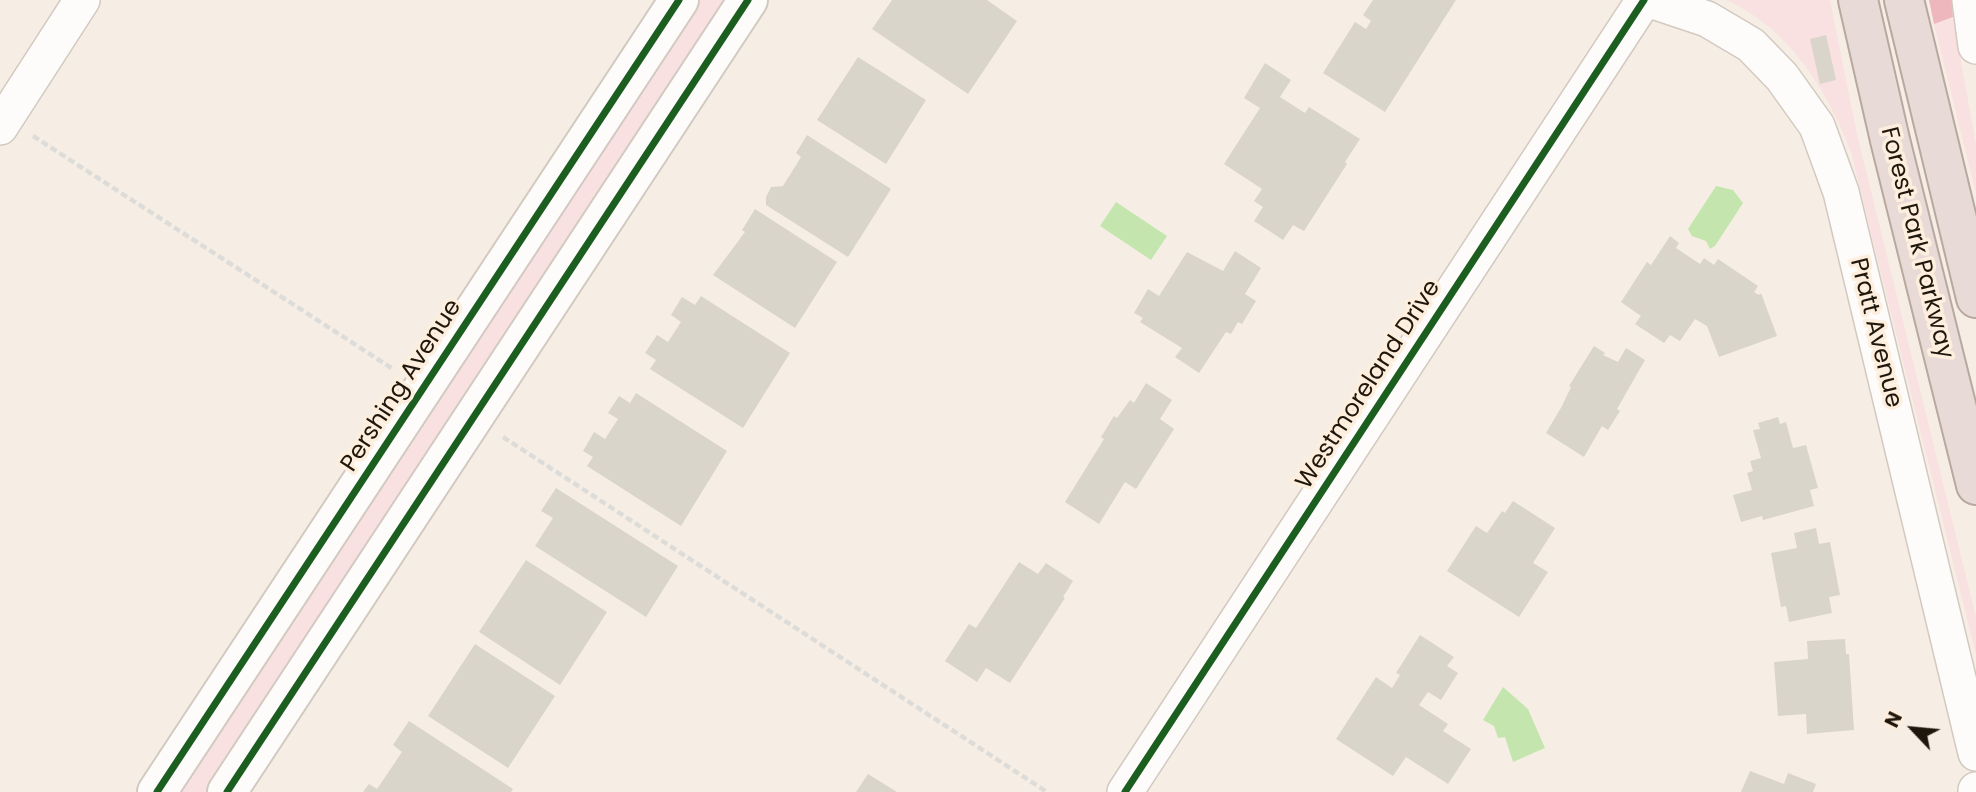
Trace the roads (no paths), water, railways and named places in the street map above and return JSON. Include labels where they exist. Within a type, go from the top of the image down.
[{"type":"highway","name":"Forest Park Parkway","points":[[1858,0],[1976,485]]},
{"type":"highway","name":"Forest Park Parkway","points":[[1904,0],[1976,298]]},
{"type":"street","points":[[5,116],[82,0]]},
{"type":"street","name":"Pershing Avenue","points":[[157,792],[679,0]]},
{"type":"street","points":[[226,792],[748,0]]},
{"type":"street","name":"Westmoreland Drive","points":[[1125,792],[1644,0]]},
{"type":"street","name":"Pratt Avenue","points":[[1650,0],[1707,19],[1751,46],[1782,77],[1817,127],[1841,192],[1976,753]]},
{"type":"street","points":[[1970,0],[1976,46]]}]
